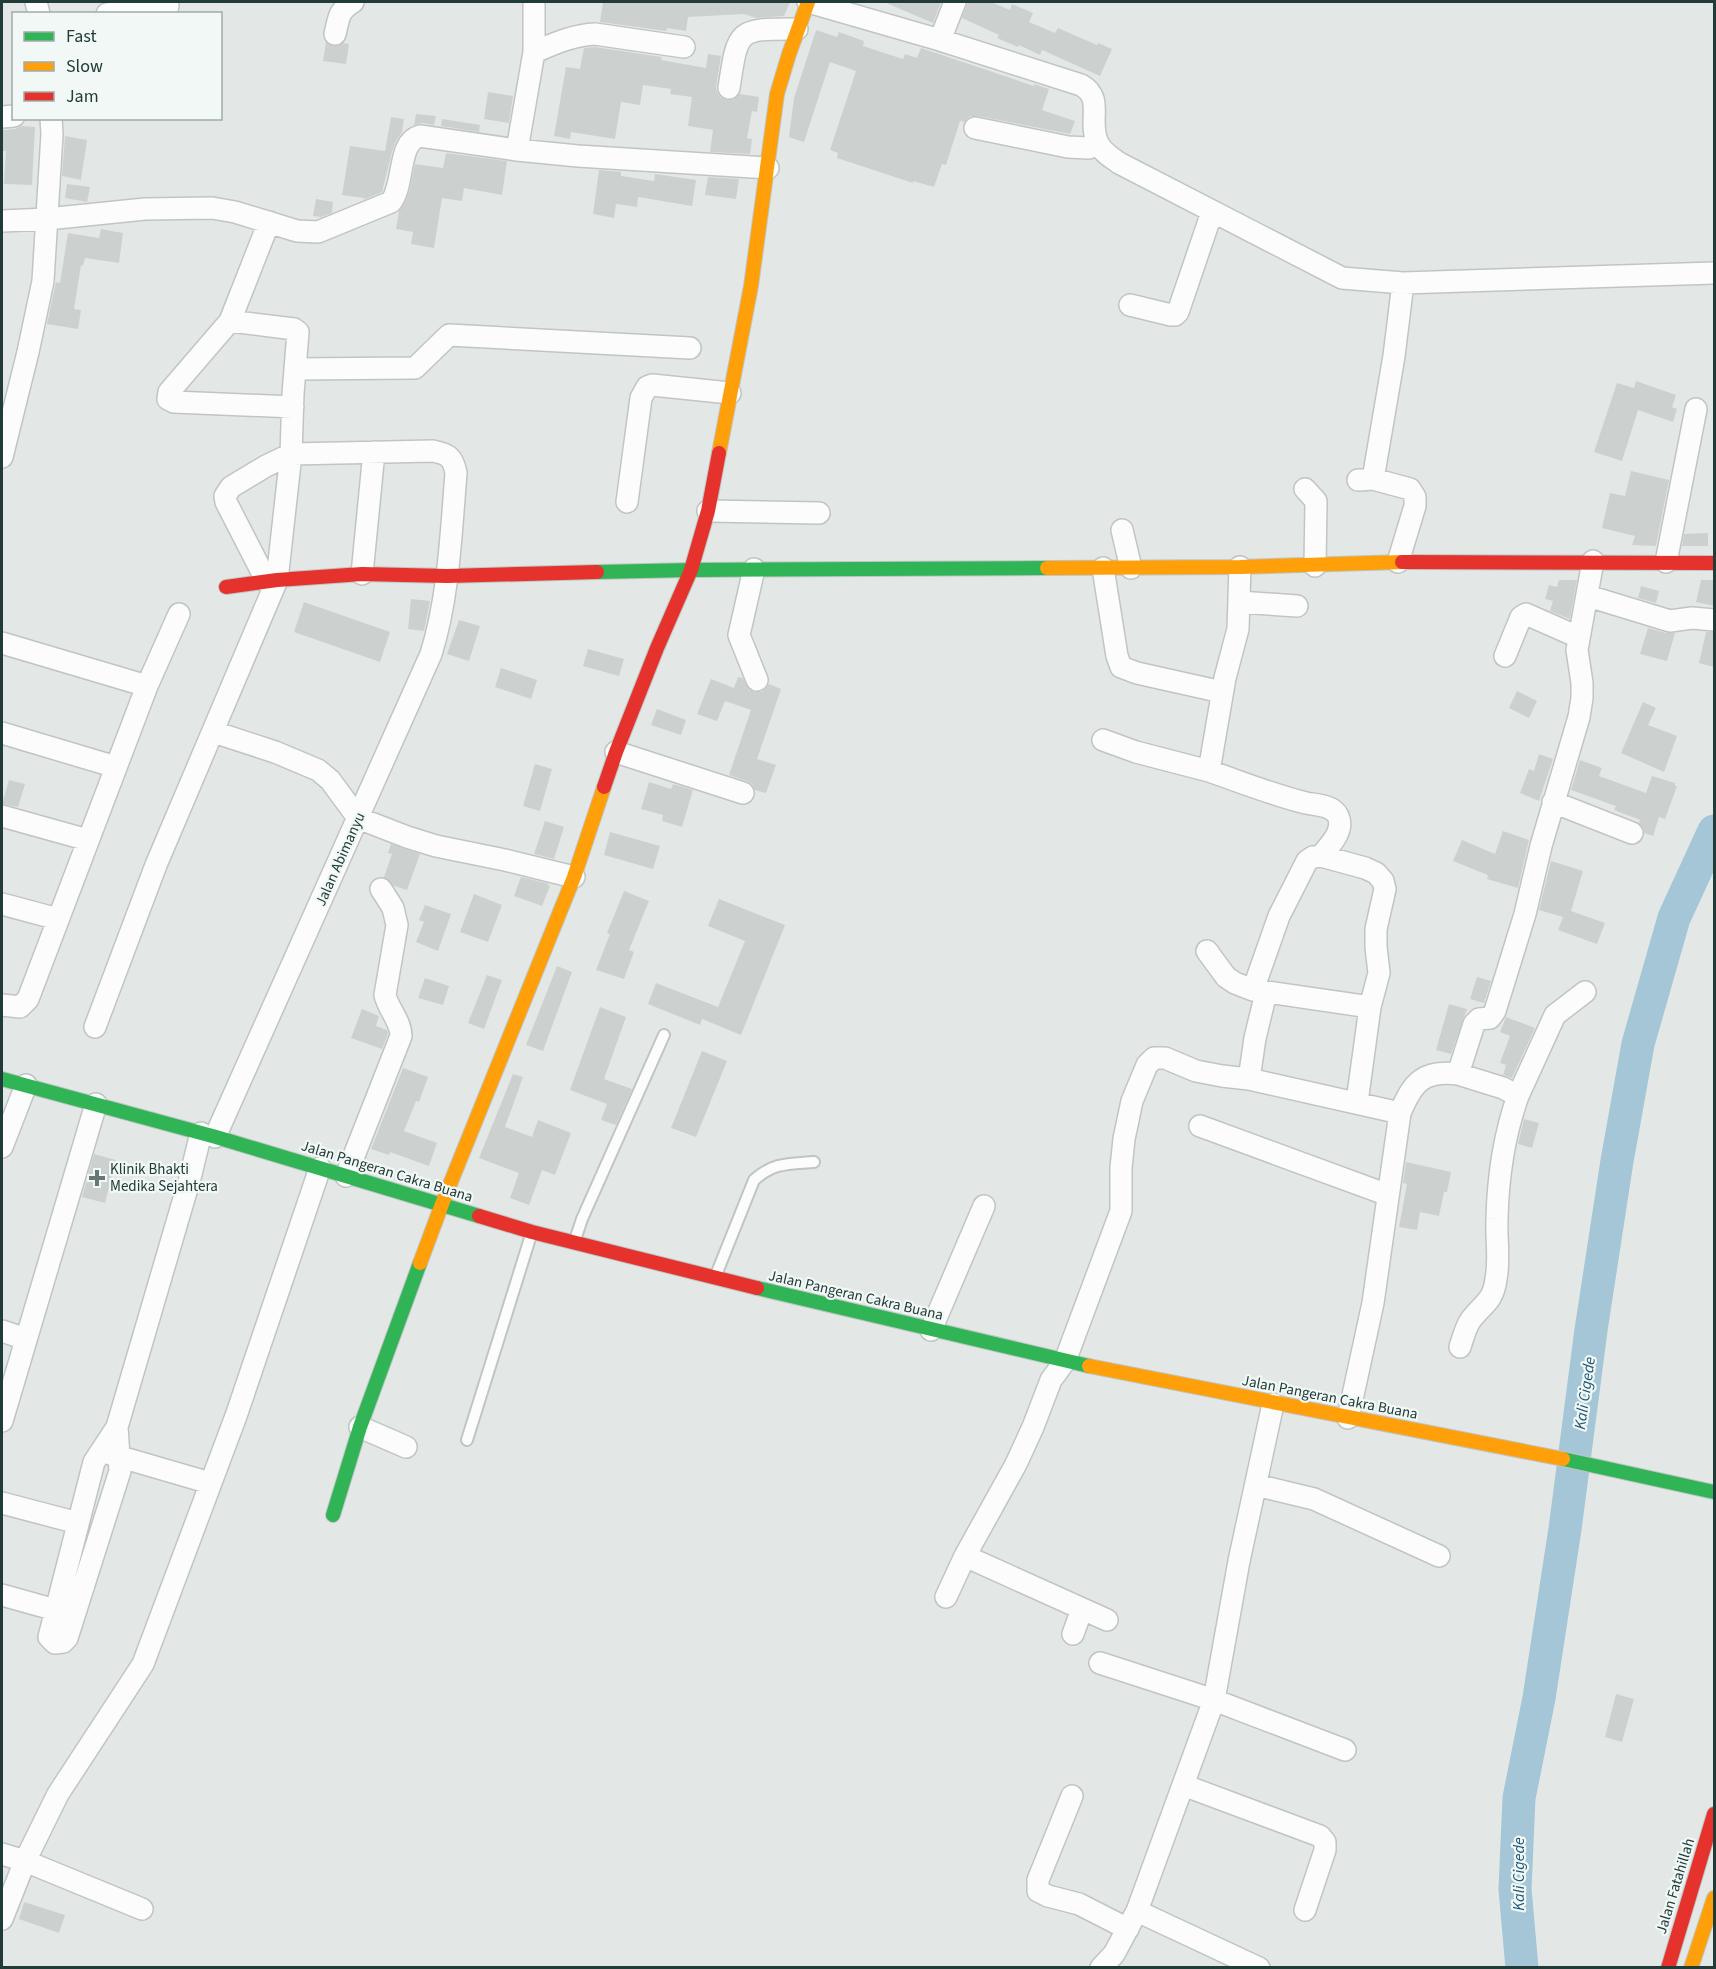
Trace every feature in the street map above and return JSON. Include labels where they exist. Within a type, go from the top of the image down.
[{"type":"street","points":[[335,34],[340,14],[353,2]]},
{"type":"street","points":[[517,150],[534,52],[534,2]]},
{"type":"street","points":[[333,1515],[360,1427],[442,1204],[574,877],[616,752],[691,570],[708,511],[750,286],[777,94],[797,29],[808,2],[940,40],[1088,88],[1094,99],[1093,128],[1098,144],[1104,152],[1119,163],[1342,278],[1403,283],[1714,273]]},
{"type":"street","points":[[940,40],[955,2]]},
{"type":"street","points":[[122,12],[168,6]]},
{"type":"street","points":[[729,88],[734,53],[745,34],[758,29],[797,29]]},
{"type":"street","points":[[534,52],[583,34],[684,47]]},
{"type":"street","points":[[2,457],[43,282],[51,120]]},
{"type":"street","points":[[975,128],[1068,147],[1089,148],[1098,144]]},
{"type":"street","points":[[2,221],[145,209],[212,208],[235,212],[297,231],[318,232],[391,202],[397,194],[406,146],[412,138],[420,136],[578,156],[768,168]]},
{"type":"street","points":[[1130,304],[1171,315],[1178,312],[1212,212]]},
{"type":"street","points":[[269,222],[230,321],[169,392],[168,399],[174,402],[293,407]]},
{"type":"street","points":[[1398,562],[1415,497],[1410,489],[1365,479],[1394,356],[1403,283]]},
{"type":"street","points":[[95,1027],[156,865],[214,732],[272,581],[291,454],[298,332],[294,328],[230,321]]},
{"type":"street","points":[[296,369],[415,368],[449,336],[690,348]]},
{"type":"street","points":[[627,501],[642,398],[647,387],[652,385],[730,393]]},
{"type":"street","points":[[1666,562],[1696,409]]},
{"type":"street","name":"Jalan Abimanyu","points":[[110,1454],[190,1178],[208,1135],[358,818],[437,634],[447,576],[456,473],[454,461],[447,454],[433,451],[374,452]]},
{"type":"street","points":[[272,581],[226,502],[225,496],[231,487],[291,454],[374,452],[362,573]]},
{"type":"street","points":[[1305,489],[1316,501],[1315,566]]},
{"type":"street","points":[[708,511],[819,513]]},
{"type":"street","points":[[1122,530],[1131,568]]},
{"type":"street","points":[[1458,1074],[1474,1024],[1479,1019],[1491,1018],[1495,1011],[1526,914],[1553,802],[1581,705],[1582,683],[1577,650],[1578,637],[1588,596],[1593,561]]},
{"type":"street","points":[[226,587],[362,573],[447,576],[691,570],[1315,566],[1398,562],[1714,563]]},
{"type":"street","points":[[1209,771],[1222,693],[1238,629],[1240,567]]},
{"type":"street","points":[[1102,568],[1117,656],[1121,667],[1137,673],[1222,693]]},
{"type":"street","points":[[754,570],[739,635],[757,680]]},
{"type":"street","points":[[1588,596],[1670,621],[1692,618],[1714,620]]},
{"type":"street","points":[[1239,602],[1297,606]]},
{"type":"street","points":[[2,1005],[20,1007],[28,999],[147,686],[179,614]]},
{"type":"street","points":[[1505,656],[1521,617],[1526,614],[1578,637]]},
{"type":"street","points":[[2,643],[147,686]]},
{"type":"street","points":[[214,732],[275,752],[318,770],[330,780],[358,818],[436,846],[574,877]]},
{"type":"street","points":[[2,733],[116,767]]},
{"type":"street","points":[[1103,740],[1136,752],[1209,771],[1280,796],[1328,807],[1335,811],[1340,819],[1340,829],[1321,856]]},
{"type":"street","points":[[616,752],[743,793]]},
{"type":"street","points":[[1553,802],[1632,833]]},
{"type":"street","points":[[2,816],[88,840]]},
{"type":"street","points":[[1249,1078],[1259,991],[1279,916],[1303,867],[1312,857],[1321,856],[1376,873],[1383,881],[1385,889],[1376,929],[1379,973],[1370,1007],[1357,1102]]},
{"type":"street","points":[[346,1176],[401,1036],[401,1030],[387,1004],[385,995],[397,925],[393,908],[381,889]]},
{"type":"street","points":[[2,904],[58,919]]},
{"type":"street","points":[[1207,951],[1226,977],[1234,983],[1259,991],[1370,1007]]},
{"type":"street","points":[[1460,1347],[1467,1326],[1487,1304],[1496,1280],[1497,1202],[1504,1145],[1518,1096],[1555,1015],[1585,992]]},
{"type":"street","points":[[946,1597],[965,1556],[1016,1464],[1051,1380],[1065,1361],[1121,1211],[1124,1138],[1132,1101],[1147,1065],[1154,1058],[1165,1058],[1196,1071],[1249,1078],[1401,1113]]},
{"type":"street","points":[[1348,1418],[1373,1303],[1401,1113],[1408,1093],[1424,1077],[1447,1073],[1458,1074],[1503,1088],[1518,1096]]},
{"type":"street","name":"Jalan Pangeran Cakra Buana","points":[[2,1079],[208,1135],[532,1232],[714,1278],[1065,1361],[1273,1404],[1514,1448],[1714,1492]]},
{"type":"street","points":[[2,1147],[26,1085]]},
{"type":"street","points":[[4,1407],[96,1104]]},
{"type":"street","points":[[1200,1126],[1388,1195]]},
{"type":"street","points":[[2,1919],[25,1861],[58,1794],[143,1664],[236,1416],[320,1168]]},
{"type":"street","points":[[931,1329],[984,1206]]},
{"type":"street","points":[[2,1331],[26,1339]]},
{"type":"street","points":[[1101,1968],[1114,1954],[1133,1920],[1214,1700],[1239,1561],[1273,1404]]},
{"type":"street","points":[[360,1427],[406,1447]]},
{"type":"street","points":[[65,1612],[78,1523],[94,1462],[110,1454],[210,1483]]},
{"type":"street","points":[[65,1612],[120,1471],[110,1454]]},
{"type":"street","points":[[1256,1485],[1314,1499],[1438,1556]]},
{"type":"street","points":[[2,1503],[78,1523]]},
{"type":"street","points":[[965,1556],[1107,1620]]},
{"type":"street","points":[[2,1594],[65,1612]]},
{"type":"street","points":[[1073,1634],[1083,1610]]},
{"type":"street","points":[[1100,1663],[1214,1700],[1345,1750]]},
{"type":"street","points":[[1183,1785],[1320,1836],[1325,1842],[1325,1850],[1305,1910]]},
{"type":"street","points":[[1072,1796],[1038,1880],[1038,1891],[1048,1896],[1133,1920],[1259,1968]]},
{"type":"street","name":"Jalan Fatahillah","points":[[1668,1968],[1714,1814]]},
{"type":"street","points":[[2,1854],[25,1861],[142,1909]]},
{"type":"street","points":[[1691,1968],[1714,1898]]},
{"type":"lane","points":[[574,1243],[587,1208],[664,1035]]},
{"type":"lane","points":[[714,1278],[754,1180],[775,1166],[814,1162]]},
{"type":"lane","points":[[467,1440],[532,1232]]},
{"type":"building","points":[[603,2],[790,2],[784,16],[756,18],[744,14],[688,17],[686,31],[667,28],[666,31],[600,22]]},
{"type":"building","points":[[884,2],[941,2],[933,23]]},
{"type":"building","points":[[968,2],[991,2],[1010,10],[1012,4],[1033,13],[1029,22],[1055,33],[1058,28],[1112,49],[1100,76],[1042,50],[1040,55],[997,38],[999,35],[962,18]]},
{"type":"building","points":[[816,30],[837,37],[839,32],[864,41],[863,46],[903,59],[905,54],[917,58],[921,48],[1049,89],[1042,110],[1075,121],[1070,134],[970,116],[964,122],[960,121],[946,165],[942,164],[934,187],[913,181],[913,183],[837,158],[838,153],[830,150],[856,71],[830,62],[804,142],[789,137],[794,98]]},
{"type":"building","points":[[326,42],[333,46],[349,44],[346,64],[323,61]]},
{"type":"building","points":[[595,47],[662,57],[661,60],[706,68],[708,54],[721,56],[716,87],[721,98],[733,100],[740,94],[759,97],[757,112],[752,111],[747,138],[752,139],[750,154],[710,152],[713,130],[688,126],[692,97],[670,94],[671,89],[643,85],[640,105],[621,102],[615,139],[571,132],[570,139],[554,136],[566,67],[580,69],[584,48]]},
{"type":"building","points":[[488,92],[513,96],[509,123],[484,119]]},
{"type":"building","points":[[416,114],[436,116],[434,125],[422,123],[414,125]]},
{"type":"building","points":[[391,117],[404,119],[402,132],[392,152],[382,192],[363,200],[364,198],[342,195],[350,146],[385,151]]},
{"type":"building","points":[[442,119],[480,125],[479,132],[441,126]]},
{"type":"building","points":[[22,126],[35,127],[32,185],[4,184],[6,151],[3,151],[3,130]]},
{"type":"building","points":[[65,136],[87,140],[81,180],[62,176]]},
{"type":"building","points":[[446,153],[507,161],[502,195],[464,188],[462,201],[442,198],[434,248],[411,244],[413,232],[396,229],[399,211],[410,189],[415,164],[443,168]]},
{"type":"building","points":[[599,170],[621,172],[621,176],[654,181],[655,174],[696,180],[692,206],[638,197],[637,207],[616,204],[614,218],[593,214]]},
{"type":"building","points":[[708,177],[739,179],[736,199],[705,195]]},
{"type":"building","points":[[67,184],[90,187],[87,202],[65,198]]},
{"type":"building","points":[[316,199],[333,202],[332,213],[321,217],[313,216]]},
{"type":"building","points":[[101,229],[123,233],[119,263],[85,258],[83,266],[81,265],[74,309],[81,310],[78,329],[47,324],[56,282],[60,283],[68,233],[99,238]]},
{"type":"building","points":[[1636,381],[1676,395],[1672,407],[1677,409],[1673,422],[1638,410],[1622,461],[1594,452],[1617,383],[1634,388]]},
{"type":"building","points":[[1631,471],[1669,480],[1656,546],[1632,545],[1635,536],[1602,528],[1610,493],[1625,496]]},
{"type":"building","points":[[1708,533],[1708,546],[1682,546],[1684,534]]},
{"type":"building","points":[[1559,580],[1577,580],[1570,619],[1550,611],[1553,601],[1545,599],[1549,585],[1557,587]]},
{"type":"building","points":[[1701,580],[1714,580],[1714,606],[1696,602]]},
{"type":"building","points":[[1641,586],[1659,591],[1656,603],[1638,598]]},
{"type":"building","points":[[411,599],[430,601],[424,631],[408,629]]},
{"type":"building","points":[[304,602],[390,632],[380,662],[294,632]]},
{"type":"building","points":[[459,620],[480,626],[469,661],[447,654]]},
{"type":"building","points":[[1648,628],[1675,633],[1667,661],[1640,654]]},
{"type":"building","points":[[1706,632],[1714,632],[1714,667],[1699,663]]},
{"type":"building","points":[[588,649],[624,659],[619,676],[583,666]]},
{"type":"building","points":[[501,668],[537,680],[531,699],[495,687]]},
{"type":"building","points":[[738,677],[743,678],[749,690],[755,692],[762,692],[769,684],[781,689],[757,759],[776,765],[766,793],[755,790],[747,781],[729,775],[751,710],[725,701],[717,721],[697,714],[711,679],[734,688]]},
{"type":"building","points":[[1517,691],[1537,701],[1529,718],[1509,708]]},
{"type":"building","points":[[1643,702],[1656,708],[1648,725],[1677,736],[1664,772],[1621,753]]},
{"type":"building","points":[[657,709],[686,720],[681,735],[651,725]]},
{"type":"building","points":[[1539,754],[1553,759],[1539,801],[1520,793],[1529,769],[1534,771]]},
{"type":"building","points":[[1580,760],[1602,768],[1599,776],[1646,793],[1652,776],[1675,783],[1677,786],[1665,819],[1659,817],[1653,836],[1644,833],[1639,823],[1640,820],[1614,810],[1616,806],[1571,790]]},
{"type":"building","points":[[535,764],[552,769],[540,811],[523,806]]},
{"type":"building","points":[[9,780],[25,784],[18,807],[2,804]]},
{"type":"building","points":[[649,782],[671,789],[673,784],[693,790],[682,827],[662,821],[663,815],[641,809]]},
{"type":"building","points":[[545,821],[564,827],[554,859],[534,854]]},
{"type":"building","points":[[1503,831],[1529,840],[1518,888],[1487,879],[1488,875],[1453,861],[1462,840],[1495,854]]},
{"type":"building","points":[[610,832],[660,846],[653,869],[604,855]]},
{"type":"building","points":[[391,844],[420,854],[407,890],[394,886],[384,877],[392,854],[388,853]]},
{"type":"building","points":[[1551,861],[1583,871],[1571,911],[1605,923],[1597,944],[1558,930],[1563,917],[1539,910]]},
{"type":"building","points":[[521,877],[550,886],[542,906],[514,896]]},
{"type":"building","points":[[624,891],[649,901],[629,950],[634,952],[624,979],[596,970],[610,934],[607,933]]},
{"type":"building","points":[[474,894],[502,905],[488,942],[460,932]]},
{"type":"building","points":[[719,899],[785,925],[741,1035],[702,1019],[700,1025],[648,1004],[656,983],[718,1007],[745,941],[708,926]]},
{"type":"building","points":[[425,905],[451,914],[438,951],[416,942],[424,922],[419,920]]},
{"type":"building","points":[[557,966],[572,972],[543,1051],[526,1045]]},
{"type":"building","points":[[487,975],[502,980],[484,1029],[468,1023]]},
{"type":"building","points":[[1477,977],[1491,981],[1484,1003],[1470,999]]},
{"type":"building","points":[[425,978],[449,986],[443,1005],[418,998]]},
{"type":"building","points":[[1449,1004],[1467,1009],[1451,1054],[1436,1050]]},
{"type":"building","points":[[600,1007],[626,1017],[604,1079],[632,1089],[616,1125],[601,1120],[607,1104],[570,1090]]},
{"type":"building","points":[[362,1009],[379,1016],[376,1026],[387,1030],[388,1034],[382,1049],[351,1038]]},
{"type":"building","points":[[1506,1017],[1535,1028],[1512,1078],[1503,1075],[1506,1065],[1500,1063],[1510,1036],[1500,1032]]},
{"type":"building","points":[[702,1051],[727,1061],[696,1137],[671,1128]]},
{"type":"building","points":[[403,1068],[428,1077],[419,1102],[416,1101],[404,1131],[437,1143],[429,1166],[390,1152],[389,1155],[371,1149]]},
{"type":"building","points":[[513,1074],[523,1077],[505,1127],[532,1137],[538,1120],[571,1133],[555,1175],[542,1170],[529,1205],[510,1198],[519,1173],[479,1158]]},
{"type":"building","points":[[1524,1119],[1539,1123],[1532,1148],[1518,1144]]},
{"type":"building","name":"Klinik Bhakti Medika Sejahtera","points":[[94,1154],[116,1160],[105,1203],[82,1197]]},
{"type":"building","points":[[1406,1162],[1451,1172],[1439,1216],[1420,1212],[1417,1230],[1399,1227],[1407,1184],[1403,1183]]},
{"type":"building","points":[[1616,1694],[1634,1699],[1622,1742],[1605,1737]]},
{"type":"building","points":[[24,1902],[65,1915],[59,1933],[19,1919]]},
{"type":"waterway","name":"Kali Cigede","points":[[1522,1968],[1515,1889],[1519,1798],[1539,1698],[1617,1161],[1638,1044],[1674,918],[1714,831]]},
{"type":"traffic: fast","points":[[597,572],[1047,568]]},
{"type":"traffic: fast","points":[[2,1079],[216,1137],[479,1216]]},
{"type":"traffic: fast","points":[[333,1515],[360,1427],[420,1263]]},
{"type":"traffic: fast","points":[[757,1288],[1089,1366]]},
{"type":"traffic: fast","points":[[1563,1459],[1714,1492]]},
{"type":"traffic: slow","points":[[719,453],[751,286],[777,94],[808,2]]},
{"type":"traffic: slow","points":[[1047,568],[1240,567],[1402,562]]},
{"type":"traffic: slow","points":[[420,1263],[574,877],[604,787]]},
{"type":"traffic: slow","points":[[1089,1366],[1563,1459]]},
{"type":"traffic: slow","points":[[1691,1968],[1714,1898]]},
{"type":"traffic: jam","points":[[604,787],[657,648],[691,570],[708,511],[719,453]]},
{"type":"traffic: jam","points":[[1402,562],[1714,563]]},
{"type":"traffic: jam","points":[[226,587],[277,580],[362,574],[447,576],[597,572]]},
{"type":"traffic: jam","points":[[479,1216],[532,1232],[757,1288]]},
{"type":"traffic: jam","points":[[1668,1968],[1714,1814]]},
{"type":"place","name":"Klinik Bhakti Medika Sejahtera","points":[[97,1178]]}]
